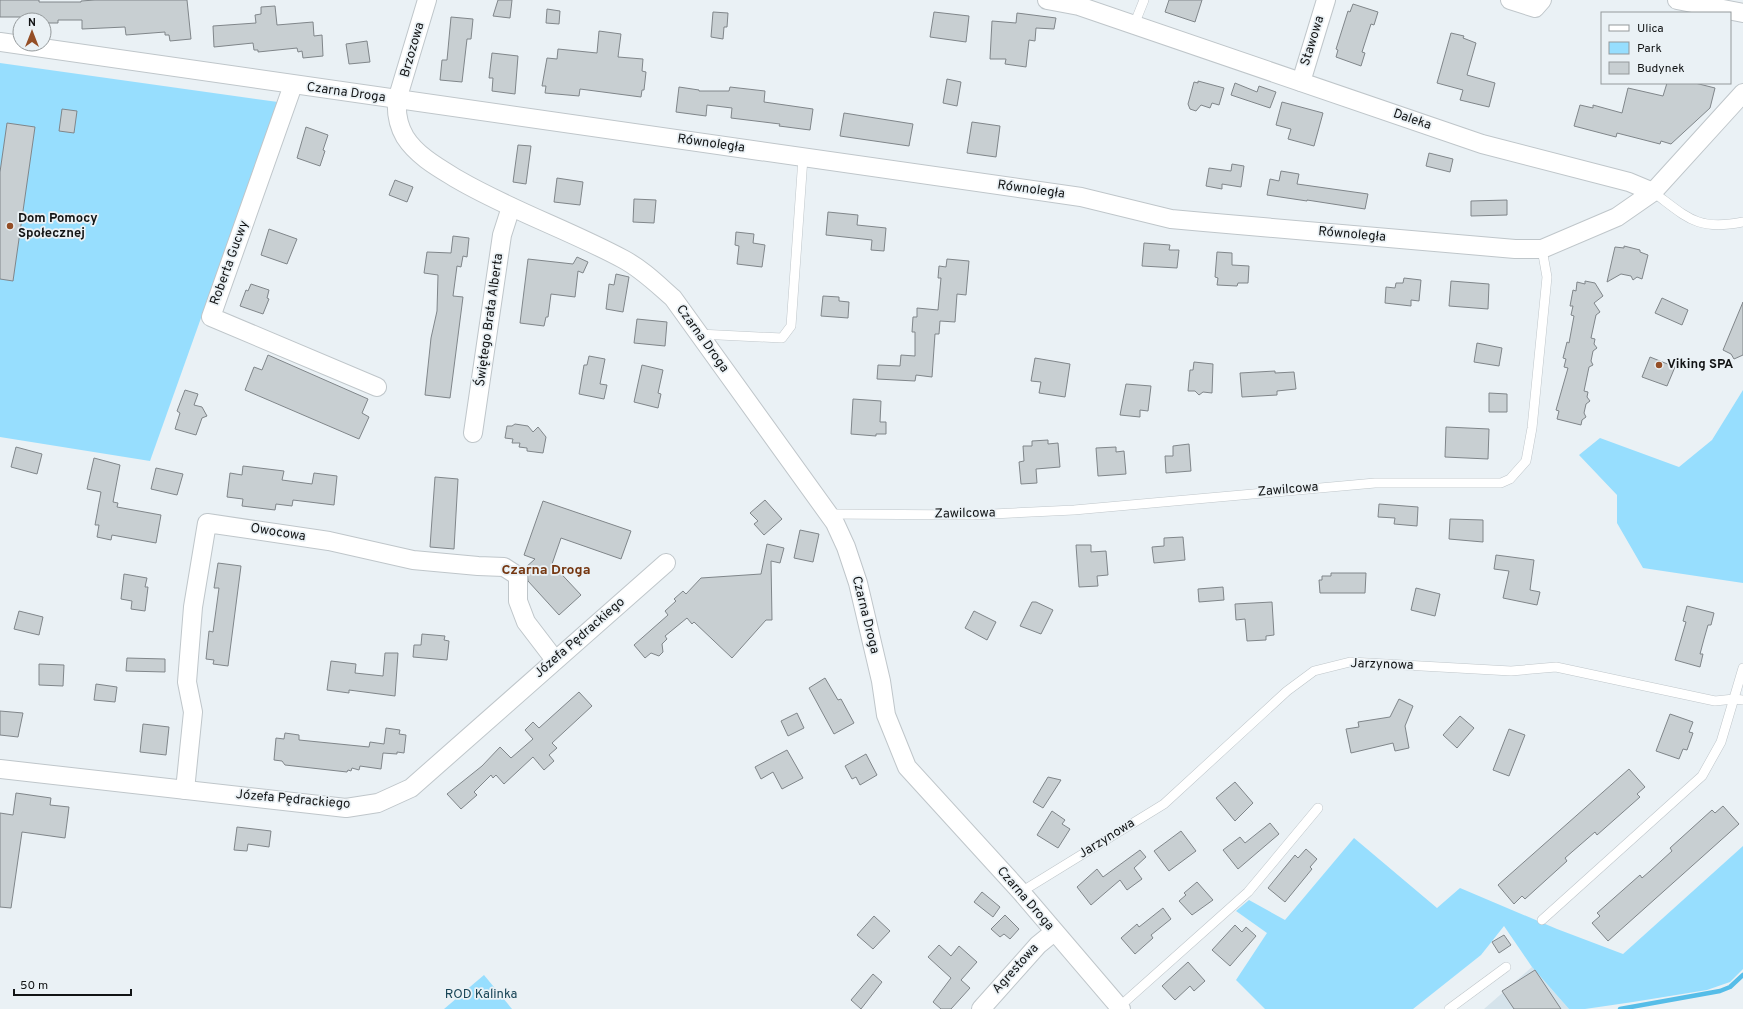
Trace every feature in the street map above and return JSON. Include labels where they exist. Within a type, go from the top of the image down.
[{"type":"street","name":"Brzozowa","points":[[397,100],[427,0]]},
{"type":"street","name":"Daleka","points":[[1047,0],[1079,6],[1482,144],[1629,182],[1653,192]]},
{"type":"street","name":"Stawowa","points":[[1301,82],[1326,0]]},
{"type":"street","points":[[1510,0],[1535,8],[1542,0]]},
{"type":"street","points":[[1677,0],[1743,13]]},
{"type":"street","name":"Czarna Droga","points":[[0,42],[397,100],[396,116],[405,137],[412,146],[433,165],[511,207],[623,259],[641,270],[673,298],[835,523],[846,547],[858,583],[881,680],[886,715],[907,768],[1021,892],[1120,1008]]},
{"type":"street","name":"Roberta Gucwy","points":[[293,85],[211,317],[377,388]]},
{"type":"street","points":[[1653,192],[1743,93]]},
{"type":"street","name":"Równoległa","points":[[397,100],[444,105],[1081,197],[1171,218],[1515,249],[1542,249],[1617,217],[1653,192]]},
{"type":"street","name":"Świętego Brata Alberta","points":[[473,433],[502,235],[511,207]]},
{"type":"street","name":"Owocowa","points":[[185,790],[193,712],[186,682],[193,607],[206,522],[330,541],[413,560],[478,566],[504,566],[518,576],[518,601],[526,622],[555,660]]},
{"type":"street","name":"Józefa Pędrackiego","points":[[0,769],[346,808],[378,803],[411,788],[666,563]]},
{"type":"street","name":"Agrestowa","points":[[981,1009],[1038,945],[1054,932]]},
{"type":"lane","points":[[1134,25],[1144,0]]},
{"type":"lane","points":[[699,334],[782,338],[791,326],[803,158]]},
{"type":"lane","points":[[1653,192],[1689,219],[1710,226],[1743,222]]},
{"type":"lane","name":"Zawilcowa","points":[[829,514],[972,515],[1074,510],[1375,483],[1502,483],[1510,479],[1526,461],[1532,428],[1547,277],[1542,249]]},
{"type":"lane","name":"Jarzynowa","points":[[1021,892],[1164,804],[1287,692],[1314,671],[1350,662],[1511,671],[1556,667],[1715,701],[1739,700]]},
{"type":"lane","points":[[1542,920],[1702,776],[1721,742],[1739,700],[1743,668]]},
{"type":"lane","points":[[1120,1008],[1248,892],[1318,808]]},
{"type":"lane","points":[[1449,1009],[1506,967]]},
{"type":"shaded area","points":[[1532,967],[1569,1009],[1484,1009]]},
{"type":"green space","points":[[0,63],[278,102],[150,461],[0,437]]},
{"type":"green space","points":[[1743,390],[1743,583],[1643,568],[1617,523],[1617,495],[1579,455],[1600,438],[1679,467],[1712,440]]},
{"type":"green space","points":[[1354,838],[1437,908],[1460,888],[1557,929],[1623,954],[1743,846],[1743,969],[1730,982],[1707,990],[1585,1009],[1569,1009],[1532,967],[1504,926],[1481,955],[1413,1009],[1265,1009],[1236,980],[1267,933],[1236,911],[1249,900],[1285,920]]},
{"type":"green space","name":"ROD Kalinka","points":[[484,975],[512,1009],[444,1009]]},
{"type":"building","points":[[0,0],[81,2],[95,0],[187,0],[191,39],[170,41],[169,35],[165,35],[165,32],[126,35],[125,27],[82,29],[82,20],[58,20],[58,23],[52,23],[52,12],[12,12],[12,17],[0,17]]},
{"type":"building","points":[[498,0],[512,0],[510,18],[493,16]]},
{"type":"building","points":[[1169,0],[1202,0],[1195,22],[1165,12]]},
{"type":"building","points":[[1353,4],[1378,12],[1374,25],[1371,24],[1362,52],[1365,53],[1361,66],[1336,57],[1338,50],[1336,49],[1348,11],[1350,12]]},
{"type":"building","points":[[275,6],[277,25],[313,22],[314,36],[322,35],[323,56],[303,58],[302,51],[298,52],[297,48],[258,52],[258,50],[254,50],[253,43],[214,47],[213,26],[256,23],[255,15],[261,14],[261,7]]},
{"type":"building","points":[[547,9],[560,11],[559,24],[546,23]]},
{"type":"building","points":[[713,12],[728,13],[727,27],[724,27],[723,39],[711,37]]},
{"type":"building","points":[[934,12],[969,16],[966,42],[930,37]]},
{"type":"building","points":[[1017,13],[1056,18],[1054,29],[1036,28],[1035,41],[1029,40],[1026,67],[1005,64],[1006,59],[990,59],[992,21],[1016,23]]},
{"type":"building","points":[[451,17],[473,19],[471,39],[467,39],[462,82],[440,80],[442,60],[447,60]]},
{"type":"building","points":[[599,31],[621,34],[618,57],[643,59],[642,71],[646,72],[644,90],[642,90],[641,97],[580,89],[579,96],[545,93],[546,86],[542,86],[547,58],[557,59],[558,49],[597,53]]},
{"type":"building","points":[[1451,33],[1464,36],[1463,38],[1476,43],[1467,75],[1495,83],[1489,107],[1460,100],[1463,90],[1437,83]]},
{"type":"building","points":[[367,41],[370,62],[349,64],[346,44]]},
{"type":"building","points":[[492,53],[518,56],[515,94],[492,91],[493,78],[489,78]]},
{"type":"building","points":[[947,79],[961,82],[957,106],[943,103]]},
{"type":"building","points":[[1198,81],[1224,88],[1219,105],[1212,103],[1210,108],[1201,105],[1196,111],[1190,109],[1188,104],[1194,82],[1198,83]]},
{"type":"building","points":[[1235,83],[1257,92],[1259,86],[1276,92],[1270,108],[1231,95]]},
{"type":"building","points":[[1667,84],[1699,84],[1715,88],[1710,108],[1671,144],[1661,141],[1660,144],[1617,133],[1616,137],[1574,126],[1580,105],[1593,108],[1593,105],[1622,113],[1628,88],[1663,96]]},
{"type":"building","points":[[679,87],[699,91],[729,91],[730,87],[765,91],[764,102],[813,109],[810,130],[779,126],[780,124],[731,118],[732,108],[707,105],[706,116],[676,112]]},
{"type":"building","points":[[1282,102],[1323,113],[1314,146],[1288,139],[1291,129],[1276,125]]},
{"type":"building","points":[[62,109],[77,111],[74,133],[59,131]]},
{"type":"building","points":[[844,113],[913,124],[909,146],[840,136]]},
{"type":"building","points":[[972,122],[1000,126],[996,157],[967,153]]},
{"type":"building","name":"Dom Pomocy Społecznej","points":[[7,123],[35,127],[13,281],[0,279],[0,172]]},
{"type":"building","points":[[306,127],[328,135],[320,166],[297,158]]},
{"type":"building","points":[[518,145],[531,146],[526,184],[513,182]]},
{"type":"building","points":[[1429,153],[1453,159],[1450,172],[1426,166]]},
{"type":"building","points":[[1232,164],[1244,166],[1241,187],[1222,184],[1222,189],[1206,186],[1209,168],[1231,171]]},
{"type":"building","points":[[1281,171],[1299,174],[1297,184],[1368,194],[1365,209],[1267,195],[1270,179],[1279,181]]},
{"type":"building","points":[[557,178],[583,182],[580,205],[554,202]]},
{"type":"building","points":[[395,180],[413,187],[407,202],[389,195]]},
{"type":"building","points":[[634,199],[656,200],[654,223],[633,222]]},
{"type":"building","points":[[1507,200],[1507,215],[1471,216],[1471,201]]},
{"type":"building","points":[[828,212],[858,215],[857,225],[886,228],[884,251],[871,250],[872,240],[826,235]]},
{"type":"building","points":[[269,229],[297,239],[287,264],[261,255]]},
{"type":"building","points":[[736,232],[754,234],[753,243],[765,245],[762,267],[737,264],[739,246],[735,245]]},
{"type":"building","points":[[453,236],[469,238],[467,257],[463,256],[461,267],[457,266],[453,296],[463,297],[450,398],[425,395],[431,338],[437,311],[438,275],[424,273],[427,252],[451,253]]},
{"type":"building","points":[[1144,243],[1170,245],[1169,250],[1179,250],[1177,268],[1142,266]]},
{"type":"building","points":[[1624,246],[1640,250],[1640,252],[1648,255],[1642,279],[1637,277],[1633,280],[1631,276],[1621,274],[1607,282],[1615,247],[1624,248]]},
{"type":"building","points":[[1217,252],[1232,253],[1232,265],[1249,266],[1248,283],[1238,283],[1237,286],[1217,285],[1218,278],[1215,277]]},
{"type":"building","points":[[577,257],[588,262],[583,273],[578,271],[575,297],[551,294],[548,317],[546,317],[544,326],[520,323],[528,259],[573,264]]},
{"type":"building","points":[[947,259],[969,261],[966,295],[957,294],[955,322],[940,321],[939,334],[935,334],[932,377],[916,375],[915,381],[877,379],[878,365],[900,366],[901,355],[915,356],[915,332],[912,332],[913,317],[917,317],[917,308],[938,310],[941,278],[938,278],[939,266],[946,267]]},
{"type":"building","points":[[616,274],[629,277],[623,312],[606,309],[609,284],[614,285]]},
{"type":"building","points":[[1404,278],[1421,280],[1419,301],[1411,300],[1411,306],[1385,303],[1386,287],[1395,288],[1396,283],[1403,283]]},
{"type":"building","points":[[1451,281],[1489,284],[1488,309],[1449,306]]},
{"type":"building","points":[[1585,281],[1595,283],[1603,296],[1594,303],[1600,312],[1596,315],[1591,338],[1595,339],[1594,344],[1597,348],[1593,351],[1591,361],[1593,365],[1589,367],[1584,391],[1588,392],[1587,397],[1590,401],[1586,404],[1584,413],[1586,417],[1582,420],[1581,425],[1557,419],[1559,411],[1556,410],[1568,368],[1564,367],[1566,359],[1563,358],[1567,342],[1569,343],[1574,316],[1571,315],[1573,306],[1570,306],[1573,290],[1576,291],[1577,282],[1585,284]]},
{"type":"building","points":[[251,284],[269,290],[267,298],[269,299],[263,314],[240,306],[246,290],[248,291]]},
{"type":"building","points":[[823,296],[839,297],[839,301],[849,302],[848,318],[821,316]]},
{"type":"building","points":[[1662,298],[1688,310],[1682,325],[1655,313]]},
{"type":"building","points":[[1743,302],[1743,355],[1734,359],[1731,354],[1723,350]]},
{"type":"building","points":[[637,319],[667,322],[665,346],[634,343]]},
{"type":"building","points":[[1477,343],[1502,348],[1499,366],[1474,362]]},
{"type":"building","points":[[268,355],[368,399],[362,413],[369,417],[359,439],[245,390],[254,367],[262,370]]},
{"type":"building","points":[[589,356],[605,359],[600,384],[607,385],[604,399],[579,394],[584,365],[587,365]]},
{"type":"building","name":"Viking SPA","points":[[1650,357],[1675,367],[1667,386],[1642,377]]},
{"type":"building","points":[[1035,358],[1070,364],[1065,397],[1039,393],[1041,382],[1031,381]]},
{"type":"building","points":[[1194,362],[1213,364],[1212,393],[1203,392],[1199,395],[1195,391],[1188,391],[1190,370],[1193,370]]},
{"type":"building","points":[[642,365],[663,370],[658,393],[661,394],[658,408],[634,402]]},
{"type":"building","points":[[1275,371],[1275,373],[1294,372],[1296,389],[1277,391],[1277,395],[1242,397],[1240,373]]},
{"type":"building","points":[[1126,384],[1151,386],[1148,411],[1140,410],[1140,417],[1120,415]]},
{"type":"building","points":[[185,390],[198,394],[194,405],[202,407],[207,416],[202,418],[196,435],[175,429],[180,413],[177,411]]},
{"type":"building","points":[[1489,393],[1507,394],[1507,412],[1489,412]]},
{"type":"building","points":[[853,399],[881,401],[880,422],[886,422],[886,434],[876,434],[876,436],[851,434]]},
{"type":"building","points":[[515,424],[528,426],[533,432],[538,427],[546,437],[543,453],[527,451],[527,448],[519,447],[520,443],[512,443],[513,439],[505,438],[507,426],[512,426]]},
{"type":"building","points":[[1446,427],[1489,429],[1488,459],[1445,457]]},
{"type":"building","points":[[1048,440],[1048,444],[1058,443],[1060,467],[1036,469],[1037,483],[1021,484],[1019,462],[1024,461],[1023,446],[1032,446],[1032,441]]},
{"type":"building","points":[[1189,444],[1191,471],[1166,473],[1165,456],[1173,456],[1173,446]]},
{"type":"building","points":[[16,447],[42,454],[37,474],[11,467]]},
{"type":"building","points":[[1116,447],[1116,452],[1124,451],[1126,474],[1098,476],[1096,448]]},
{"type":"building","points":[[94,458],[120,465],[113,502],[118,503],[117,507],[161,515],[156,543],[112,535],[111,540],[97,537],[99,525],[95,525],[101,492],[87,489]]},
{"type":"building","points":[[243,466],[284,471],[282,480],[312,484],[314,473],[337,476],[334,505],[293,500],[292,506],[276,504],[275,510],[242,506],[243,499],[227,497],[230,473],[242,475]]},
{"type":"building","points":[[156,468],[183,474],[177,495],[151,489]]},
{"type":"building","points":[[435,477],[458,479],[454,549],[430,547]]},
{"type":"building","points":[[765,500],[782,519],[764,535],[754,524],[758,521],[750,513]]},
{"type":"building","points":[[543,501],[631,531],[621,559],[561,538],[552,564],[581,595],[559,615],[528,581],[527,571],[525,568],[535,559],[524,555]]},
{"type":"building","points":[[1379,504],[1418,507],[1417,526],[1394,524],[1395,518],[1378,517]]},
{"type":"building","points":[[1450,519],[1483,520],[1483,542],[1449,539]]},
{"type":"building","points":[[800,530],[819,534],[813,562],[794,558]]},
{"type":"building","points":[[1183,537],[1185,560],[1154,563],[1152,547],[1164,546],[1164,538]]},
{"type":"building","points":[[767,544],[784,548],[780,563],[771,561],[772,620],[766,620],[732,658],[694,622],[692,624],[687,618],[665,636],[667,639],[662,644],[663,652],[659,656],[651,653],[645,658],[634,645],[668,615],[665,611],[676,601],[674,599],[683,591],[686,594],[701,578],[761,574]]},
{"type":"building","points":[[1076,545],[1091,545],[1091,552],[1106,551],[1108,575],[1097,576],[1098,586],[1079,587]]},
{"type":"building","points":[[1496,555],[1534,560],[1530,590],[1540,592],[1537,605],[1503,598],[1509,571],[1494,569]]},
{"type":"building","points":[[218,563],[241,566],[228,666],[213,664],[214,660],[206,659],[209,631],[213,632],[219,588],[214,588]]},
{"type":"building","points":[[1331,573],[1366,573],[1365,593],[1320,593],[1319,580],[1322,580],[1322,576],[1331,576]]},
{"type":"building","points":[[124,574],[147,578],[145,587],[148,587],[145,611],[131,609],[132,601],[121,599]]},
{"type":"building","points":[[1223,587],[1224,600],[1199,602],[1198,589]]},
{"type":"building","points":[[1416,588],[1440,594],[1435,616],[1411,610]]},
{"type":"building","points":[[1032,602],[1036,602],[1053,610],[1041,634],[1020,626]]},
{"type":"building","points":[[1272,602],[1274,635],[1266,636],[1266,640],[1247,641],[1245,619],[1236,620],[1235,604]]},
{"type":"building","points":[[1687,606],[1714,613],[1711,625],[1708,625],[1700,654],[1703,654],[1700,667],[1675,660],[1686,622],[1683,621]]},
{"type":"building","points":[[19,611],[43,617],[39,635],[14,629]]},
{"type":"building","points":[[974,611],[996,622],[987,640],[965,628]]},
{"type":"building","points":[[422,634],[445,636],[444,640],[449,641],[447,660],[413,657],[414,645],[421,645]]},
{"type":"building","points":[[385,653],[398,653],[395,696],[349,690],[349,693],[327,690],[331,661],[356,664],[355,673],[383,676]]},
{"type":"building","points":[[127,658],[165,659],[165,672],[126,671]]},
{"type":"building","points":[[39,664],[64,665],[63,686],[39,685]]},
{"type":"building","points":[[825,678],[838,700],[841,699],[854,723],[834,734],[809,688]]},
{"type":"building","points":[[96,684],[117,687],[115,702],[94,700]]},
{"type":"building","points":[[579,692],[592,706],[552,743],[557,748],[549,755],[554,761],[544,770],[533,757],[504,784],[496,775],[493,778],[491,775],[474,792],[477,795],[461,809],[447,794],[482,766],[500,747],[511,758],[533,739],[525,730],[533,722],[539,728]]},
{"type":"building","points":[[1399,699],[1413,706],[1405,726],[1409,748],[1395,751],[1393,743],[1351,753],[1346,729],[1359,727],[1358,722],[1390,717]]},
{"type":"building","points":[[0,711],[23,713],[18,737],[0,735]]},
{"type":"building","points":[[797,713],[804,728],[788,736],[781,721]]},
{"type":"building","points":[[1670,714],[1693,722],[1689,732],[1693,733],[1687,750],[1683,749],[1679,759],[1656,751]]},
{"type":"building","points":[[1460,716],[1474,728],[1457,748],[1443,735]]},
{"type":"building","points":[[143,724],[169,727],[166,755],[140,752]]},
{"type":"building","points":[[386,728],[400,730],[399,734],[406,735],[404,753],[383,753],[381,769],[360,766],[359,770],[352,768],[351,771],[348,770],[347,772],[285,765],[282,761],[274,760],[276,738],[284,739],[285,733],[299,735],[299,740],[369,747],[370,742],[384,744]]},
{"type":"building","points":[[1509,729],[1525,735],[1509,776],[1493,770]]},
{"type":"building","points":[[787,750],[803,778],[782,789],[773,772],[761,779],[755,767]]},
{"type":"building","points":[[866,754],[877,775],[860,785],[856,777],[852,779],[845,766]]},
{"type":"building","points":[[1629,769],[1645,787],[1637,794],[1640,797],[1597,835],[1595,832],[1565,858],[1567,861],[1525,899],[1522,896],[1514,904],[1498,885]]},
{"type":"building","points":[[1048,777],[1061,780],[1043,808],[1033,802]]},
{"type":"building","points":[[1235,782],[1253,803],[1235,821],[1216,798]]},
{"type":"building","points":[[16,793],[51,798],[50,805],[69,807],[65,838],[22,832],[11,908],[0,907],[0,813],[13,815]]},
{"type":"building","points":[[1723,806],[1739,824],[1608,941],[1592,923],[1600,916],[1597,913],[1640,875],[1642,878],[1650,871],[1672,851],[1670,848],[1712,810],[1715,813]]},
{"type":"building","points":[[1052,811],[1065,820],[1062,824],[1070,829],[1058,848],[1037,835]]},
{"type":"building","points":[[1270,823],[1279,834],[1238,869],[1223,850],[1240,837],[1245,843]]},
{"type":"building","points":[[237,827],[271,831],[269,847],[248,844],[247,851],[234,850]]},
{"type":"building","points":[[1181,831],[1196,851],[1169,871],[1154,851]]},
{"type":"building","points":[[1306,849],[1317,859],[1310,867],[1312,869],[1285,902],[1268,888],[1295,855],[1298,858]]},
{"type":"building","points":[[1140,850],[1146,857],[1134,868],[1142,879],[1127,890],[1120,880],[1091,905],[1077,887],[1097,869],[1103,877]]},
{"type":"building","points":[[1197,882],[1213,900],[1192,915],[1179,901],[1186,895],[1184,893]]},
{"type":"building","points":[[982,892],[1000,907],[993,917],[974,902]]},
{"type":"building","points":[[1163,908],[1171,919],[1151,935],[1153,938],[1135,954],[1121,938],[1137,924],[1139,927]]},
{"type":"building","points":[[1005,915],[1019,929],[1010,939],[1004,934],[1000,937],[991,929]]},
{"type":"building","points":[[874,916],[890,931],[873,949],[857,935]]},
{"type":"building","points":[[1235,925],[1242,932],[1246,927],[1256,936],[1230,966],[1212,950]]},
{"type":"building","points":[[1504,935],[1511,945],[1499,953],[1492,942]]},
{"type":"building","points":[[939,945],[951,956],[959,946],[977,962],[961,980],[970,988],[951,1009],[941,1009],[933,1002],[951,978],[928,957]]},
{"type":"building","points":[[1188,962],[1205,981],[1194,991],[1190,986],[1175,1000],[1162,986]]},
{"type":"building","points":[[1535,970],[1561,1009],[1514,1009],[1502,991]]},
{"type":"building","points":[[873,974],[882,982],[861,1009],[851,1000]]},
{"type":"waterway","points":[[1620,1009],[1720,991],[1730,987],[1743,975]]},
{"type":"place","name":"Dom Pomocy Społecznej","points":[[10,226]]},
{"type":"place","name":"Viking SPA","points":[[1659,365]]},
{"type":"district","name":"Czarna Droga","points":[[546,570]]}]
